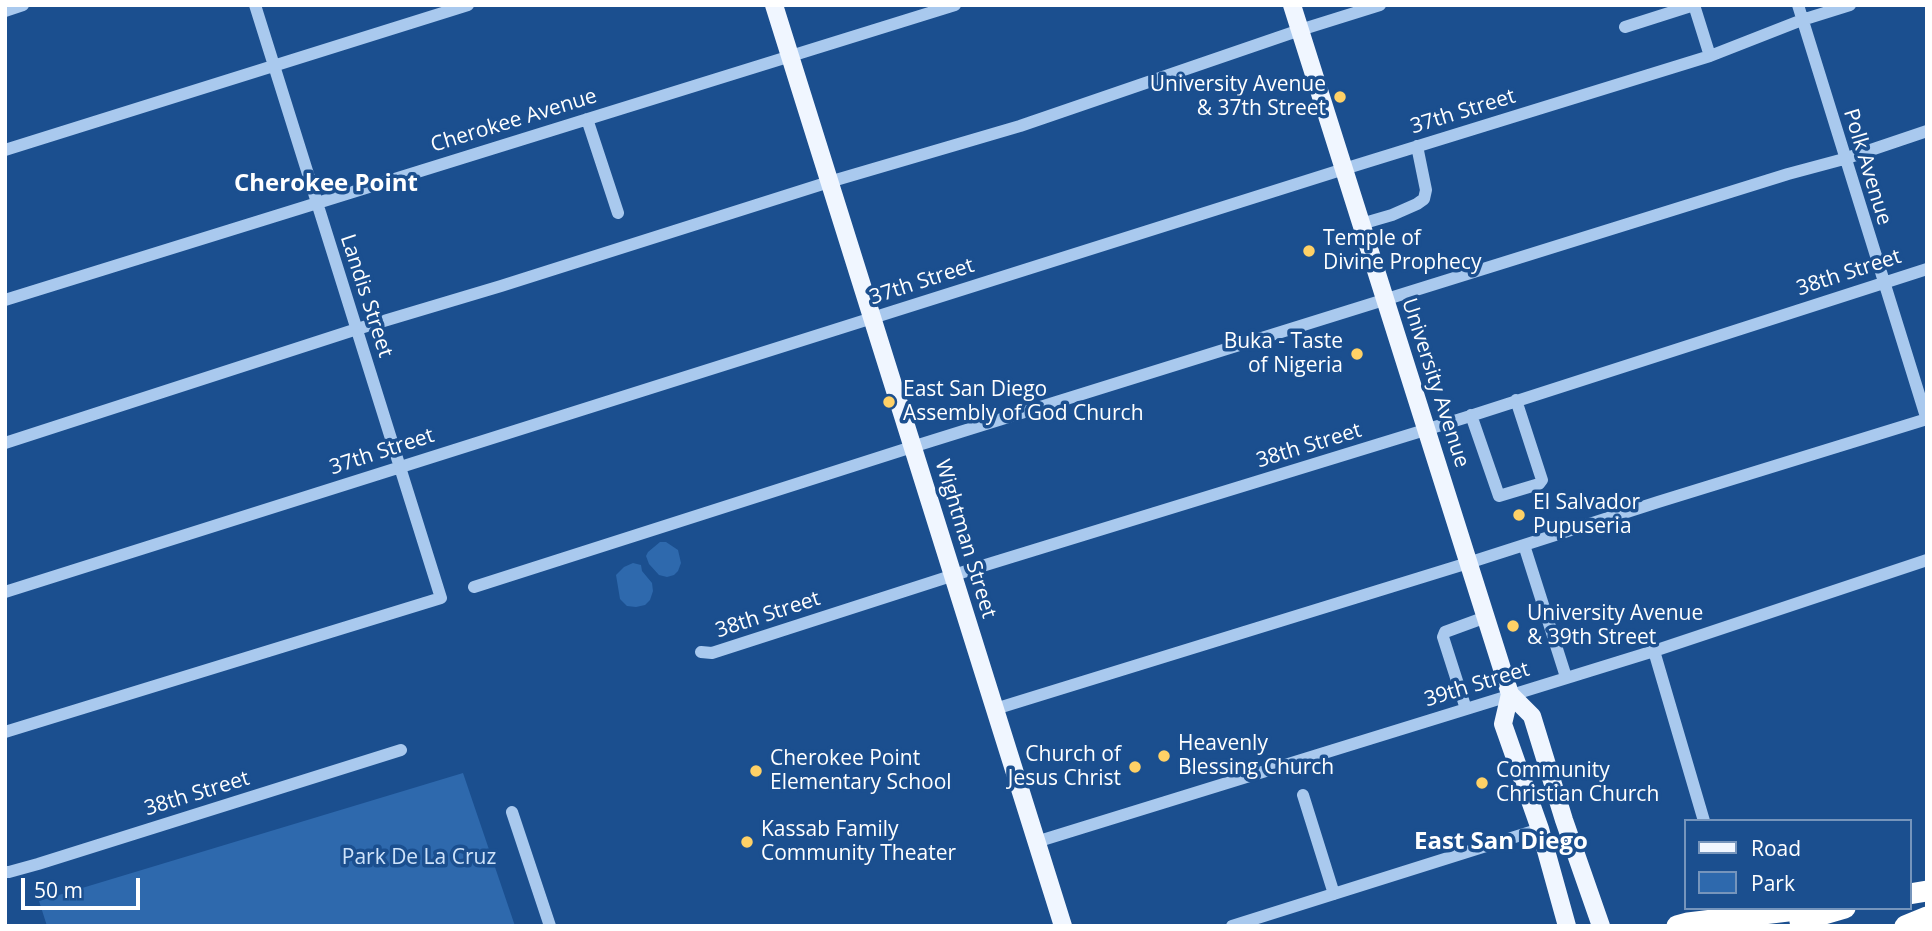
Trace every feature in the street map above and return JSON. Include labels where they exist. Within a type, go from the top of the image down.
[{"type":"highway","points":[[1677,926],[1796,910]]},
{"type":"highway","points":[[1784,926],[1838,910]]},
{"type":"highway","points":[[1905,926],[1927,917]]},
{"type":"main road","name":"Wightman Street","points":[[774,5],[1063,926]]},
{"type":"main road","name":"University Avenue","points":[[1292,5],[1510,694],[1532,716],[1601,926]]},
{"type":"main road","name":"University Avenue","points":[[1510,694],[1503,724],[1540,830],[1567,926]]},
{"type":"street","points":[[5,11],[23,5]]},
{"type":"street","name":"Landis Street","points":[[5,732],[441,597],[255,5]]},
{"type":"street","points":[[5,150],[468,5]]},
{"type":"street","name":"Cherokee Avenue","points":[[5,300],[954,5]]},
{"type":"street","points":[[5,443],[829,182],[1020,126],[1380,5]]},
{"type":"street","name":"Polk Avenue","points":[[1798,5],[1927,419]]},
{"type":"street","name":"37th Street","points":[[5,592],[1710,55],[1850,5]]},
{"type":"street","points":[[1625,27],[1690,6],[1710,55]]},
{"type":"street","points":[[587,119],[618,213]]},
{"type":"street","points":[[474,587],[912,447],[1927,131]]},
{"type":"street","points":[[1361,224],[1392,215],[1424,199],[1426,190],[1417,146]]},
{"type":"street","name":"38th Street","points":[[701,652],[712,653],[953,575],[1426,430],[1927,269]]},
{"type":"street","points":[[1471,415],[1499,496],[1539,484],[1542,480],[1517,400]]},
{"type":"street","points":[[995,709],[1927,419]]},
{"type":"street","points":[[1524,545],[1566,677]]},
{"type":"street","name":"39th Street","points":[[1036,842],[1654,650],[1927,560]]},
{"type":"street","points":[[1466,709],[1443,637],[1445,632],[1486,617]]},
{"type":"street","points":[[1654,650],[1703,819]]},
{"type":"street","name":"38th Street","points":[[7,868],[401,750]]},
{"type":"street","points":[[1303,795],[1334,894]]},
{"type":"street","points":[[512,812],[550,926]]},
{"type":"street","points":[[1232,926],[1540,830]]},
{"type":"street","points":[[1748,926],[1821,910]]},
{"type":"green space","points":[[660,542],[666,542],[678,550],[681,563],[674,575],[659,575],[649,564],[646,556],[648,552]]},
{"type":"green space","points":[[633,563],[641,565],[642,571],[652,583],[653,591],[645,605],[636,607],[627,606],[620,599],[616,575]]},
{"type":"green space","name":"Park De La Cruz","points":[[463,773],[515,926],[47,926],[39,901]]},
{"type":"place","name":"University Avenue & 37th Street","points":[[1340,97]]},
{"type":"place","name":"Temple of Divine Prophecy","points":[[1309,251]]},
{"type":"place","name":"Buka - Taste of Nigeria","points":[[1357,354]]},
{"type":"place","name":"East San Diego Assembly of God Church","points":[[889,402]]},
{"type":"place","name":"El Salvador Pupuseria","points":[[1519,515]]},
{"type":"place","name":"University Avenue & 39th Street","points":[[1513,626]]},
{"type":"place","name":"Heavenly Blessing Church","points":[[1164,756]]},
{"type":"place","name":"Church of Jesus Christ","points":[[1135,767]]},
{"type":"place","name":"Cherokee Point Elementary School","points":[[756,771]]},
{"type":"place","name":"Community Christian Church","points":[[1482,783]]},
{"type":"place","name":"Kassab Family Community Theater","points":[[747,842]]},
{"type":"district","name":"Cherokee Point","points":[[326,184]]},
{"type":"district","name":"East San Diego","points":[[1501,842]]}]
